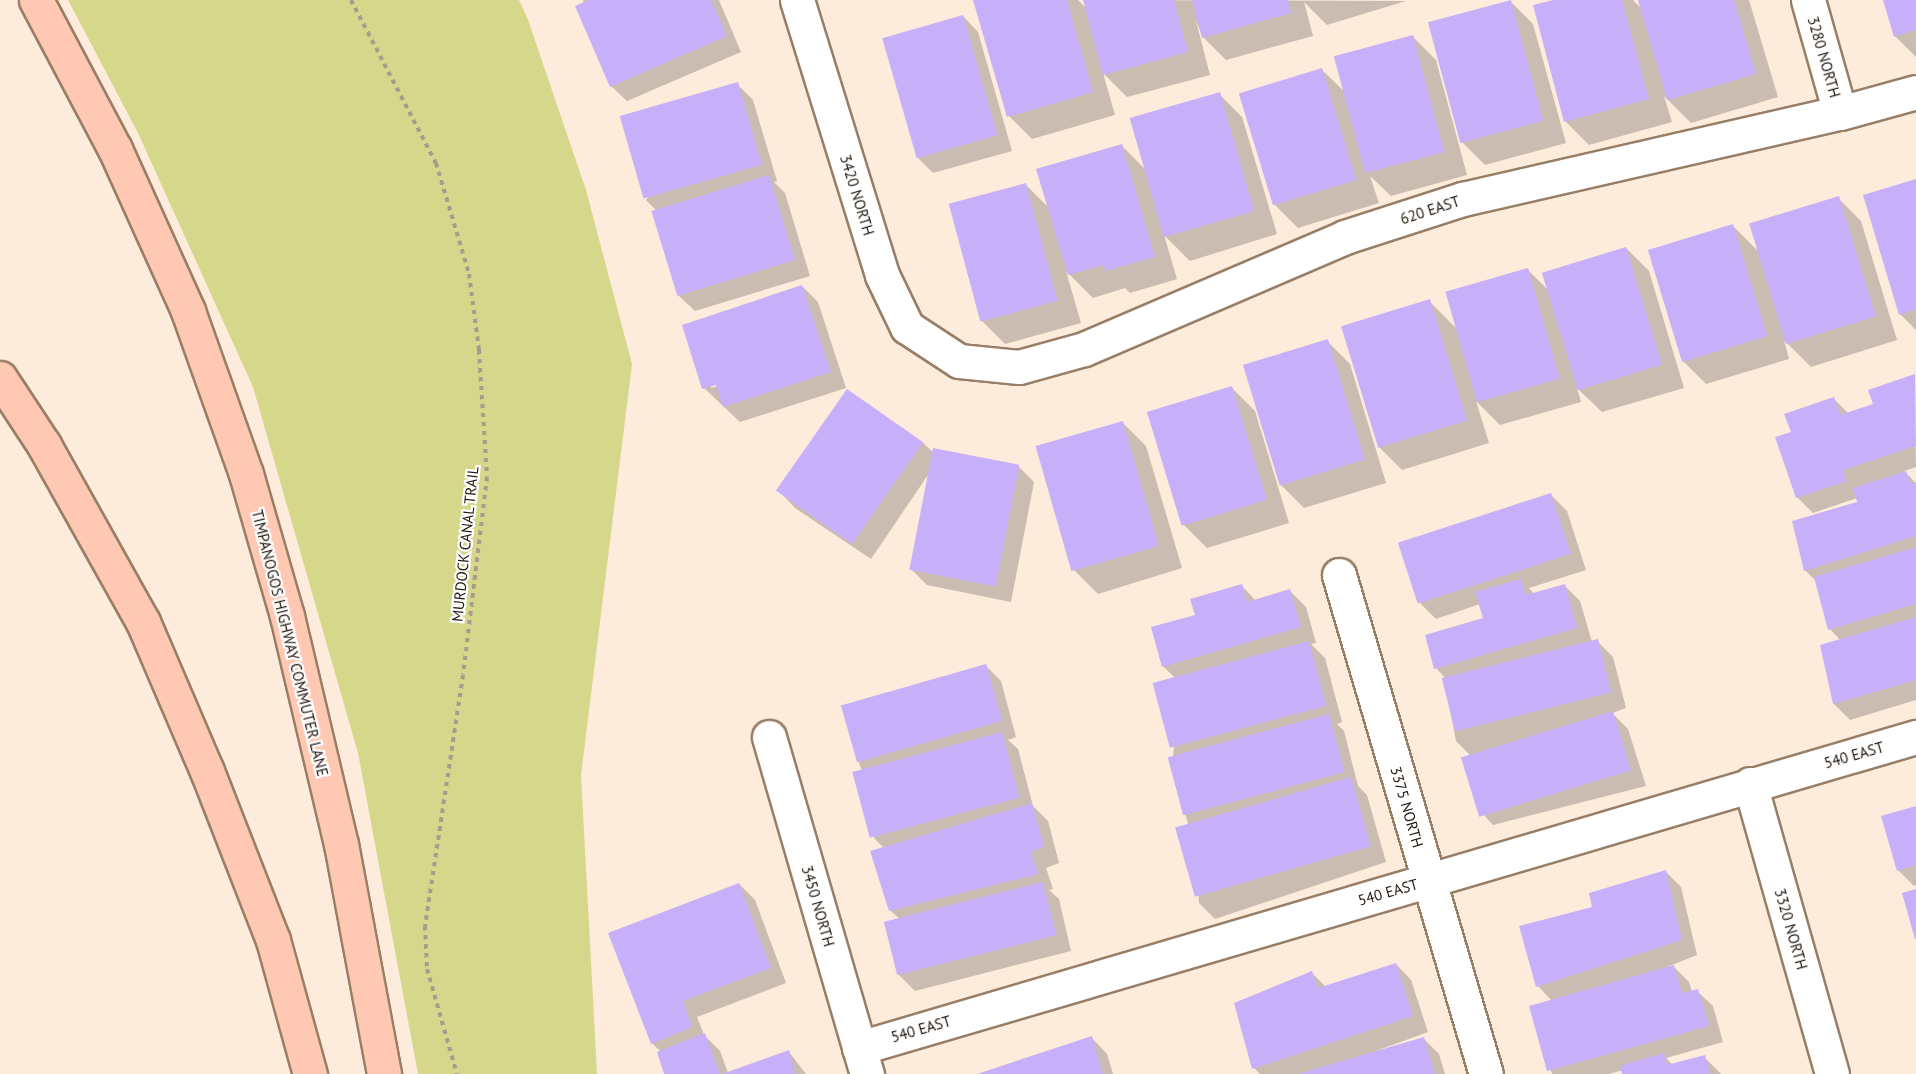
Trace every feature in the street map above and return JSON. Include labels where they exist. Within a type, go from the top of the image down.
[{"type":"main road","name":"TIMPANOGOS HIGHWAY COMMUTER LANE","points":[[36,0],[115,149],[188,312],[246,474],[287,616],[341,844],[384,1074]]},
{"type":"main road","points":[[0,378],[44,445],[143,622],[207,771],[273,940],[310,1074]]},
{"type":"street","name":"3420 NORTH","points":[[796,0],[882,275],[907,327],[959,361]]},
{"type":"street","name":"3280 NORTH","points":[[1808,0],[1840,113]]},
{"type":"street","name":"620 EAST","points":[[959,361],[1019,367],[1084,349],[1345,237],[1463,199],[1840,113],[1916,92]]},
{"type":"street","name":"3375 NORTH","points":[[1339,575],[1486,1074]]},
{"type":"street","name":"3450 NORTH","points":[[769,737],[863,1061]]},
{"type":"street","name":"540 EAST","points":[[863,1061],[1428,880],[1916,737]]},
{"type":"street","name":"3320 NORTH","points":[[1750,784],[1832,1074]]},
{"type":"path","name":"MURDOCK CANAL TRAIL","points":[[351,0],[436,163],[469,274],[479,350],[487,477],[463,675],[425,926],[427,969],[458,1074]]},
{"type":"green space","points":[[68,0],[519,0],[527,17],[586,190],[632,364],[581,775],[597,1074],[418,1074],[358,753],[253,387],[138,133]]},
{"type":"building","points":[[589,0],[711,0],[727,36],[610,87],[575,6]]},
{"type":"building","points":[[973,0],[1067,0],[1093,92],[1007,117]]},
{"type":"building","points":[[1083,0],[1174,0],[1188,52],[1103,75]]},
{"type":"building","points":[[1192,0],[1288,0],[1291,13],[1202,38]]},
{"type":"building","points":[[1511,0],[1543,121],[1460,143],[1428,22]]},
{"type":"building","points":[[1553,0],[1622,0],[1649,99],[1564,122],[1533,5]]},
{"type":"building","points":[[1638,0],[1734,0],[1756,74],[1667,100]]},
{"type":"building","points":[[1883,0],[1916,0],[1916,30],[1894,37]]},
{"type":"building","points":[[963,15],[997,135],[917,158],[882,38]]},
{"type":"building","points":[[1413,35],[1444,152],[1365,173],[1334,56]]},
{"type":"building","points":[[1322,68],[1356,180],[1273,205],[1239,93]]},
{"type":"building","points":[[738,82],[762,165],[643,199],[620,116]]},
{"type":"building","points":[[1220,92],[1254,211],[1164,237],[1130,118]]},
{"type":"building","points":[[1122,144],[1155,257],[1106,271],[1103,265],[1068,275],[1036,169]]},
{"type":"building","points":[[769,175],[795,260],[677,296],[651,211]]},
{"type":"building","points":[[1916,179],[1916,309],[1899,315],[1863,195]]},
{"type":"building","points":[[1026,183],[1058,301],[980,322],[949,204]]},
{"type":"building","points":[[1839,196],[1876,316],[1786,344],[1749,223]]},
{"type":"building","points":[[1733,224],[1767,336],[1682,362],[1648,250]]},
{"type":"building","points":[[1626,247],[1662,365],[1578,390],[1542,273]]},
{"type":"building","points":[[1528,268],[1560,379],[1477,402],[1445,292]]},
{"type":"building","points":[[802,285],[831,372],[723,407],[716,385],[702,389],[682,325]]},
{"type":"building","points":[[1430,299],[1467,420],[1378,448],[1341,326]]},
{"type":"building","points":[[1328,339],[1365,459],[1280,486],[1243,365]]},
{"type":"building","points":[[1915,374],[1916,446],[1843,470],[1847,481],[1796,498],[1775,437],[1791,432],[1784,414],[1834,397],[1840,415],[1873,404],[1868,390]]},
{"type":"building","points":[[1232,386],[1267,500],[1182,526],[1147,412]]},
{"type":"building","points":[[847,389],[923,442],[852,544],[776,491]]},
{"type":"building","points":[[1123,421],[1159,546],[1071,571],[1036,446]]},
{"type":"building","points":[[933,448],[1019,465],[996,587],[909,570]]},
{"type":"building","points":[[1906,471],[1911,484],[1916,482],[1916,536],[1804,571],[1792,521],[1857,502],[1853,488]]},
{"type":"building","points":[[1551,493],[1571,554],[1418,604],[1398,543]]},
{"type":"building","points":[[1916,547],[1916,604],[1828,630],[1814,577]]},
{"type":"building","points":[[1521,579],[1526,595],[1565,584],[1577,628],[1434,669],[1425,635],[1483,618],[1475,592]]},
{"type":"building","points":[[1242,584],[1247,602],[1290,589],[1301,627],[1162,667],[1151,627],[1195,615],[1190,599]]},
{"type":"building","points":[[1916,617],[1916,680],[1833,704],[1820,645]]},
{"type":"building","points":[[1598,639],[1611,692],[1455,731],[1442,678]]},
{"type":"building","points":[[1309,641],[1326,706],[1170,748],[1153,683]]},
{"type":"building","points":[[986,664],[1002,721],[857,762],[841,706]]},
{"type":"building","points":[[1613,711],[1631,770],[1479,817],[1461,757]]},
{"type":"building","points":[[1329,714],[1345,772],[1183,815],[1168,757]]},
{"type":"building","points":[[1002,732],[1020,798],[870,838],[852,772]]},
{"type":"building","points":[[1351,777],[1371,846],[1195,897],[1175,827]]},
{"type":"building","points":[[1032,803],[1044,847],[1031,852],[1038,874],[889,911],[870,851]]},
{"type":"building","points":[[1916,806],[1916,865],[1897,871],[1881,816]]},
{"type":"building","points":[[1666,870],[1682,940],[1536,987],[1519,926],[1592,907],[1589,893]]},
{"type":"building","points":[[1043,882],[1056,935],[897,975],[884,922]]},
{"type":"building","points":[[739,883],[771,968],[683,1001],[692,1027],[651,1044],[608,933]]},
{"type":"building","points":[[1916,889],[1916,939],[1915,939],[1902,893]]},
{"type":"building","points":[[1396,963],[1413,1016],[1252,1069],[1234,1003],[1312,971],[1318,988]]},
{"type":"building","points":[[1674,965],[1682,993],[1698,989],[1709,1026],[1547,1071],[1529,1006]]},
{"type":"building","points":[[705,1033],[720,1074],[664,1074],[657,1052]]},
{"type":"building","points":[[1092,1036],[1103,1074],[977,1074]]},
{"type":"building","points":[[1424,1037],[1435,1074],[1301,1074],[1301,1073]]},
{"type":"building","points":[[789,1050],[795,1074],[722,1074]]},
{"type":"building","points":[[1664,1053],[1667,1065],[1705,1055],[1710,1074],[1622,1074],[1620,1066]]}]
